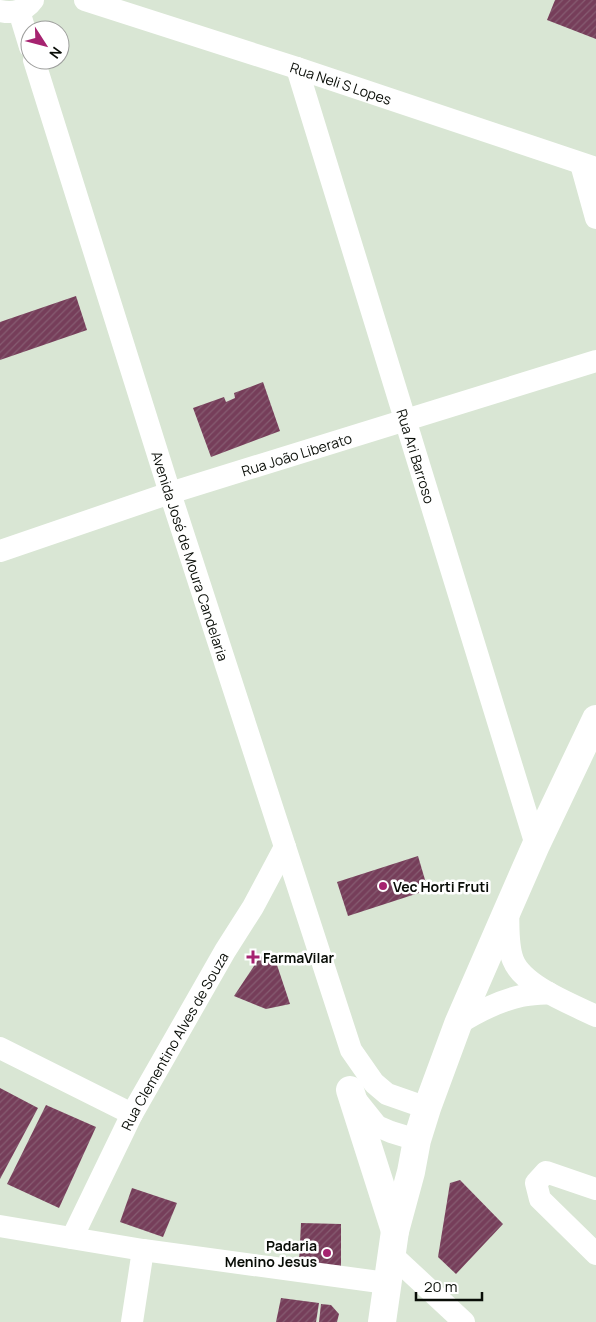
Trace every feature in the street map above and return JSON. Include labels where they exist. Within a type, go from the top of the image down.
[{"type":"main road","points":[[382,1322],[394,1243],[417,1140],[427,1108],[458,1024],[508,909],[596,720]]},
{"type":"main road","points":[[350,1090],[394,1243]]},
{"type":"street","name":"Rua Neli S Lopes","points":[[85,0],[297,68],[588,166]]},
{"type":"street","points":[[17,8],[21,20]]},
{"type":"street","name":"Rua Ari Barroso","points":[[297,68],[536,846]]},
{"type":"street","name":"Avenida José de Moura Candelaria","points":[[37,70],[170,493],[351,1050],[374,1083],[387,1094],[427,1108]]},
{"type":"street","points":[[588,166],[596,218]]},
{"type":"street","name":"Rua João Liberato","points":[[0,551],[170,493],[596,361]]},
{"type":"street","name":"Rua Clementino Alves de Souza","points":[[72,1238],[132,1114],[225,951],[253,907],[285,847]]},
{"type":"street","points":[[508,909],[510,950],[513,962],[521,974],[549,993],[596,1016]]},
{"type":"street","points":[[458,1024],[475,1013],[505,1001],[521,996],[549,993]]},
{"type":"street","points":[[0,1048],[132,1114]]},
{"type":"street","name":"Avenida José de Moura Candelaria","points":[[350,1090],[351,1050]]},
{"type":"street","points":[[350,1090],[376,1126],[417,1140]]},
{"type":"street","points":[[596,1189],[546,1172],[536,1183],[540,1199],[596,1254]]},
{"type":"street","points":[[0,1226],[143,1250],[388,1282]]},
{"type":"street","points":[[394,1243],[464,1322]]},
{"type":"street","points":[[132,1322],[143,1250]]},
{"type":"building","points":[[555,0],[596,0],[596,39],[547,20]]},
{"type":"building","points":[[76,296],[87,330],[0,360],[0,322]]},
{"type":"building","points":[[263,382],[280,431],[211,457],[193,408],[224,397],[226,402],[235,398],[234,393]]},
{"type":"building","name":"Vec Horti Fruti","points":[[418,856],[428,890],[348,916],[337,882]]},
{"type":"building","points":[[273,953],[290,1004],[266,1009],[234,996],[260,957]]},
{"type":"building","points":[[0,1088],[38,1108],[0,1179]]},
{"type":"building","points":[[46,1105],[96,1127],[59,1208],[7,1184]]},
{"type":"building","points":[[460,1180],[503,1224],[456,1274],[438,1257],[450,1183]]},
{"type":"building","points":[[132,1188],[177,1203],[163,1237],[120,1222]]},
{"type":"building","points":[[301,1223],[341,1224],[341,1266],[299,1262]]},
{"type":"building","points":[[281,1298],[319,1303],[316,1322],[276,1322]]},
{"type":"building","points":[[321,1304],[331,1305],[339,1314],[337,1322],[319,1322]]},
{"type":"place","name":"Vec Horti Fruti","points":[[383,886]]},
{"type":"place","name":"FarmaVilar","points":[[253,957]]},
{"type":"place","name":"Padaria Menino Jesus","points":[[327,1253]]}]
